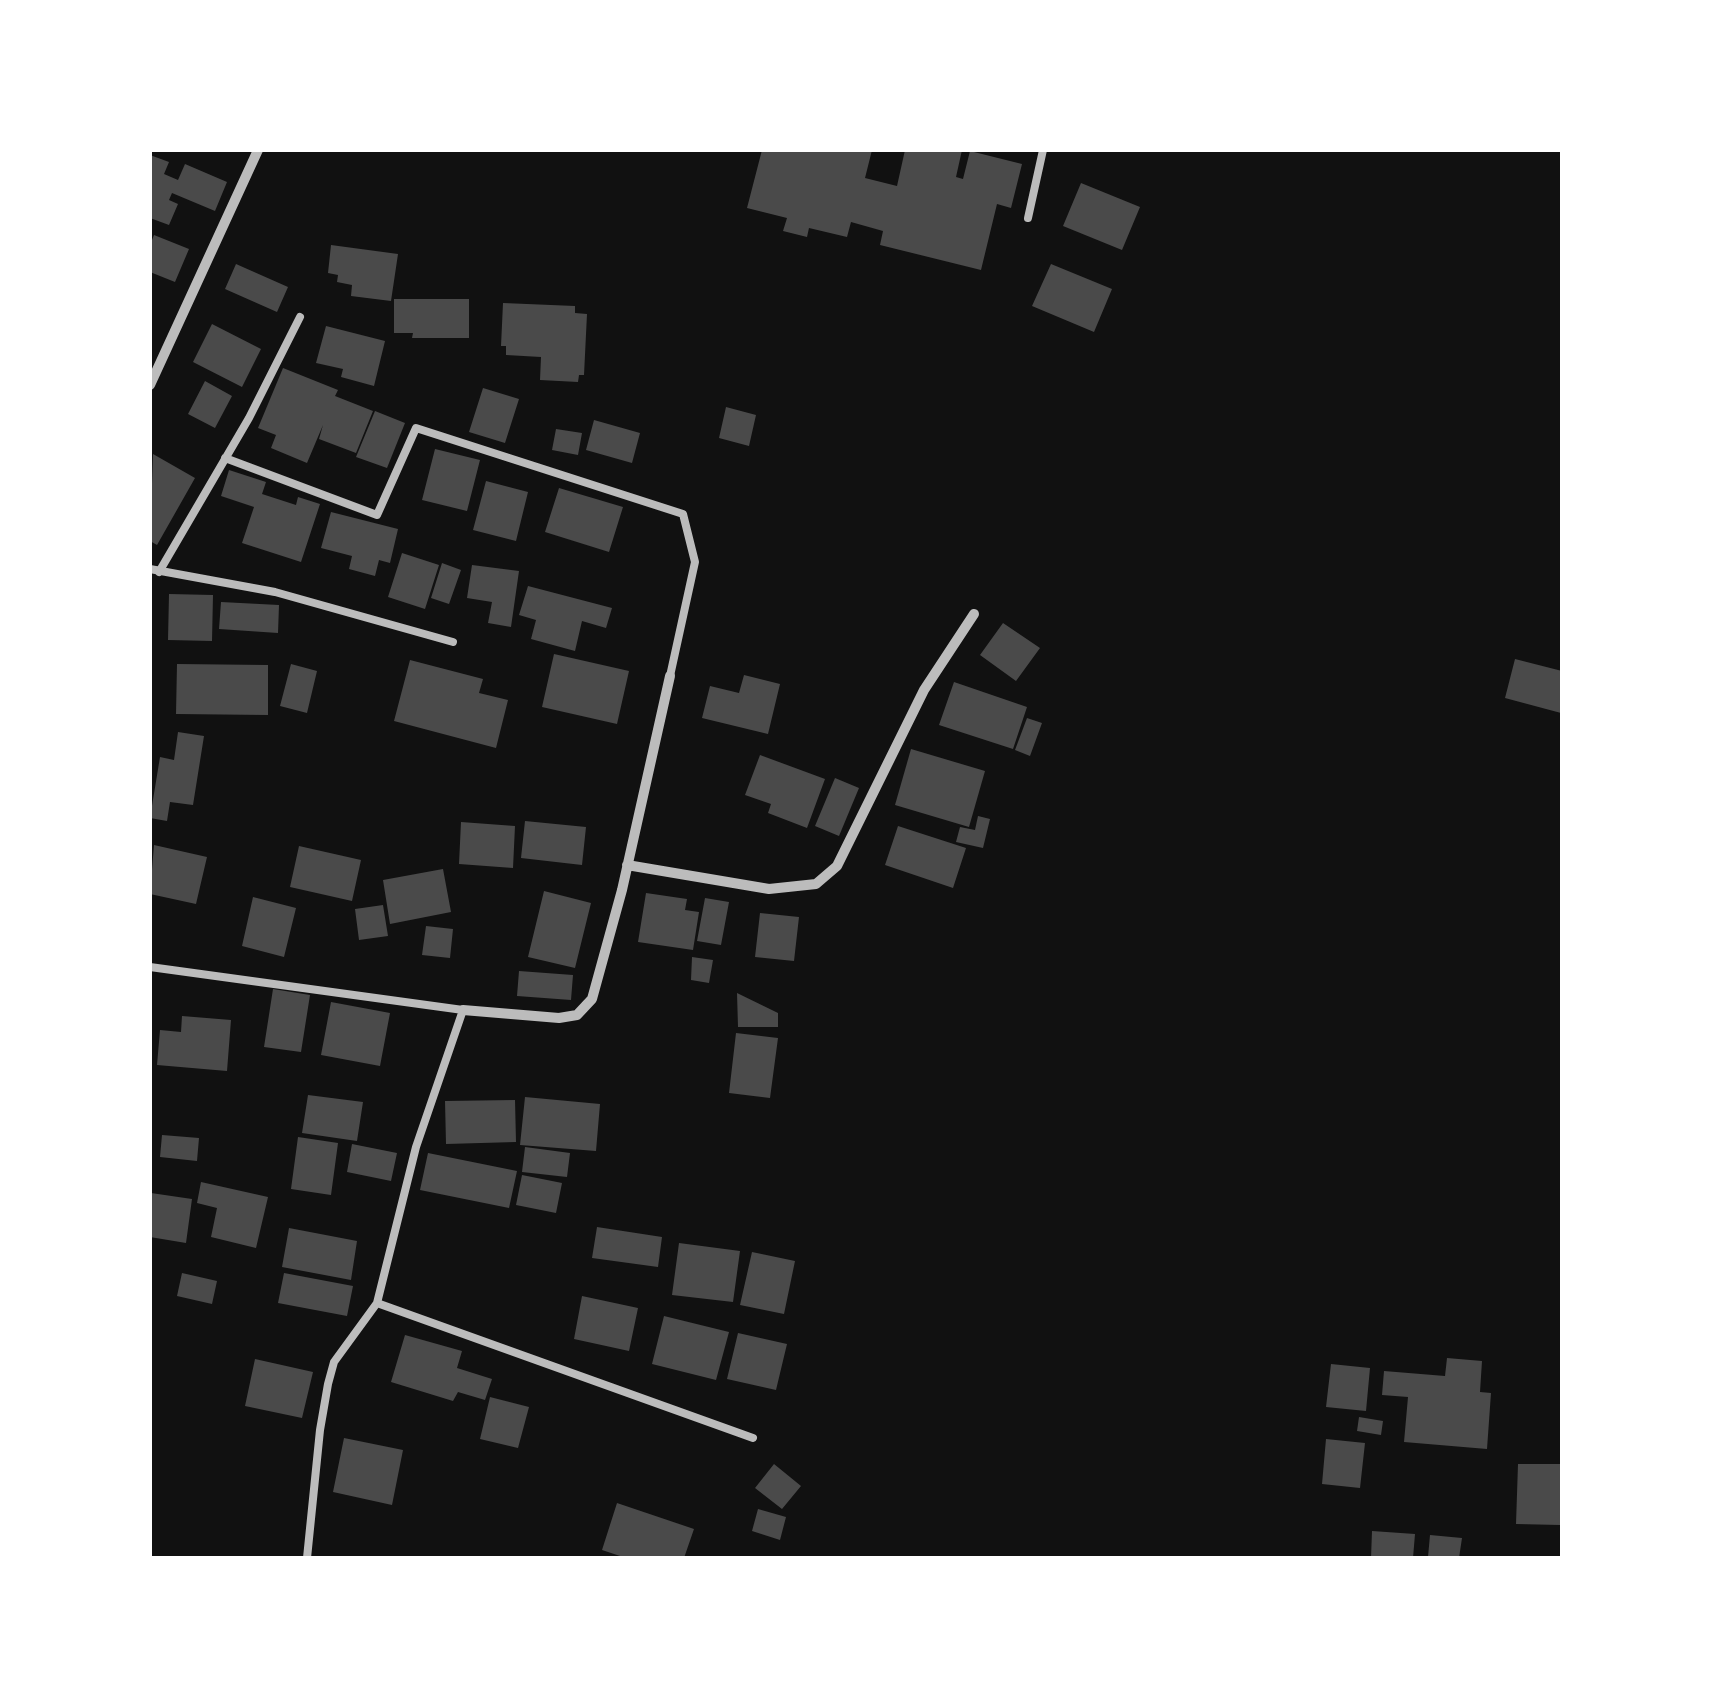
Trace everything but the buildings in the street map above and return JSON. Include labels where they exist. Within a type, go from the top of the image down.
[{"type":"street","points":[[150,385],[258,150]]},
{"type":"street","points":[[627,865],[769,888],[816,884],[837,866],[924,690],[974,614]]},
{"type":"street","points":[[463,1010],[559,1018],[577,1015],[592,999],[670,676]]},
{"type":"lane","points":[[1028,218],[1043,150]]},
{"type":"lane","points":[[300,317],[226,458],[154,570],[275,592],[453,642]]},
{"type":"lane","points":[[226,458],[377,515],[416,428],[682,514],[694,562],[670,676]]},
{"type":"lane","points":[[150,966],[463,1010],[416,1147],[377,1303],[334,1362],[320,1430],[307,1558]]},
{"type":"lane","points":[[377,1303],[753,1438]]}]
